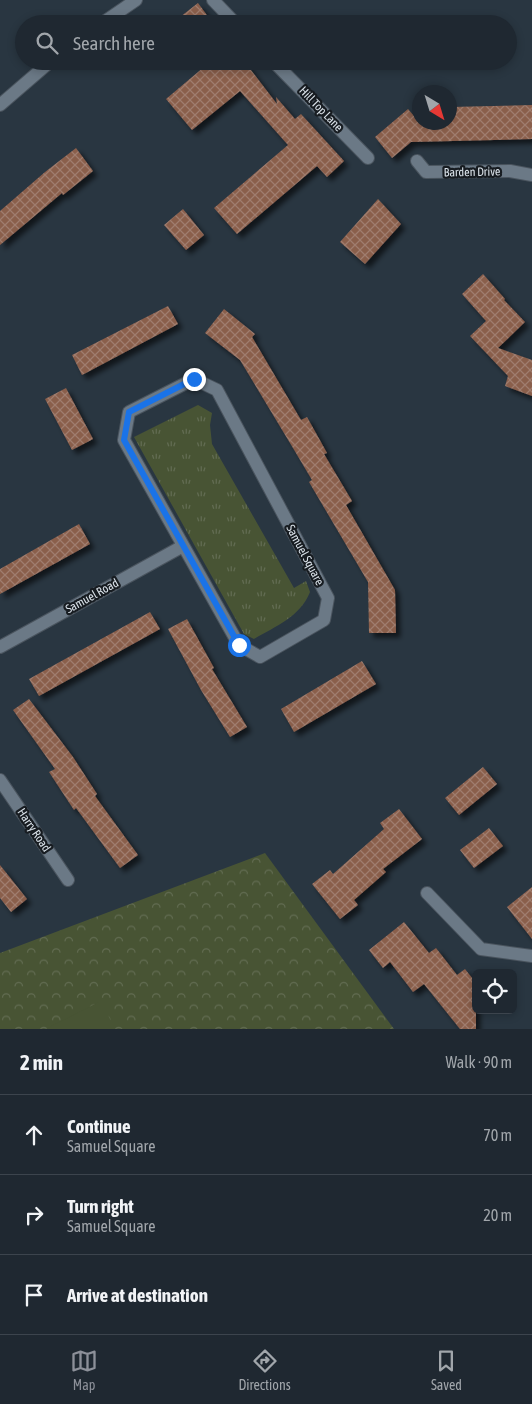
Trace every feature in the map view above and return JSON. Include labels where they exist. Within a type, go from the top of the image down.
[{"type":"street","points":[[114,15],[136,0]]},
{"type":"street","points":[[213,0],[227,15]]},
{"type":"street","points":[[0,105],[41,70]]},
{"type":"street","name":"Hill Top Lane","points":[[282,70],[368,158]]},
{"type":"street","name":"Barden Drive","points":[[417,161],[426,172],[510,171],[532,175]]},
{"type":"street","name":"Samuel Square","points":[[194,379],[217,390],[328,598],[324,620],[260,657],[239,645],[183,546],[124,440],[129,412],[194,379]]},
{"type":"street","name":"Samuel Road","points":[[0,647],[183,546]]},
{"type":"street","name":"Harry Road","points":[[0,780],[68,880]]},
{"type":"street","points":[[427,893],[481,949],[532,956]]},
{"type":"green space","points":[[198,405],[212,413],[210,425],[212,444],[294,588],[306,581],[310,592],[306,601],[294,614],[254,639],[244,634],[134,437]]},
{"type":"green space","points":[[265,853],[394,1029],[0,1029],[0,953]]},
{"type":"green space","points":[[101,1001],[115,1029],[46,1029]]},
{"type":"building","points":[[198,3],[207,15],[183,15]]},
{"type":"building","points":[[200,70],[251,70],[277,104],[276,97],[295,119],[301,114],[344,161],[327,177],[317,166],[237,234],[214,208],[288,145],[240,91],[192,130],[166,99]]},
{"type":"building","points":[[532,105],[532,139],[411,142],[392,158],[375,137],[408,109],[412,114],[412,130],[457,130],[457,107]]},
{"type":"building","points":[[76,148],[93,171],[63,195],[62,193],[0,245],[0,211]]},
{"type":"building","points":[[378,199],[401,224],[365,264],[340,242]]},
{"type":"building","points":[[183,209],[204,235],[186,250],[164,225]]},
{"type":"building","points":[[483,274],[525,322],[498,348],[532,360],[532,396],[505,386],[508,376],[470,336],[486,321],[462,294]]},
{"type":"building","points":[[168,306],[178,324],[82,375],[72,355]]},
{"type":"building","points":[[224,309],[255,334],[252,337],[301,420],[307,417],[327,453],[324,454],[352,501],[346,505],[395,590],[396,633],[369,633],[368,582],[309,482],[312,480],[240,360],[205,333]]},
{"type":"building","points":[[66,388],[93,439],[72,450],[45,399]]},
{"type":"building","points":[[79,524],[90,544],[0,594],[0,569]]},
{"type":"building","points":[[150,612],[160,629],[39,696],[29,679]]},
{"type":"building","points":[[187,619],[214,668],[212,669],[247,727],[230,737],[201,690],[168,629]]},
{"type":"building","points":[[362,661],[376,684],[294,732],[281,709]]},
{"type":"building","points":[[29,699],[73,757],[97,794],[95,796],[138,855],[120,868],[76,808],[74,810],[49,772],[55,769],[13,710]]},
{"type":"building","points":[[483,767],[497,784],[459,815],[445,798]]},
{"type":"building","points":[[399,809],[422,839],[383,869],[386,872],[354,900],[358,905],[340,919],[312,884],[330,870],[333,874],[384,829],[380,823]]},
{"type":"building","points":[[489,828],[503,846],[474,868],[460,850]]},
{"type":"building","points":[[0,865],[27,899],[11,912],[0,898]]},
{"type":"building","points":[[532,887],[532,939],[507,907]]},
{"type":"building","points":[[404,922],[429,953],[436,948],[457,975],[465,969],[472,978],[472,1014],[476,1014],[476,1029],[460,1029],[424,984],[413,992],[390,962],[383,968],[369,950]]},
{"type":"route","points":[[194,379],[129,412],[124,440],[239,645]]}]
